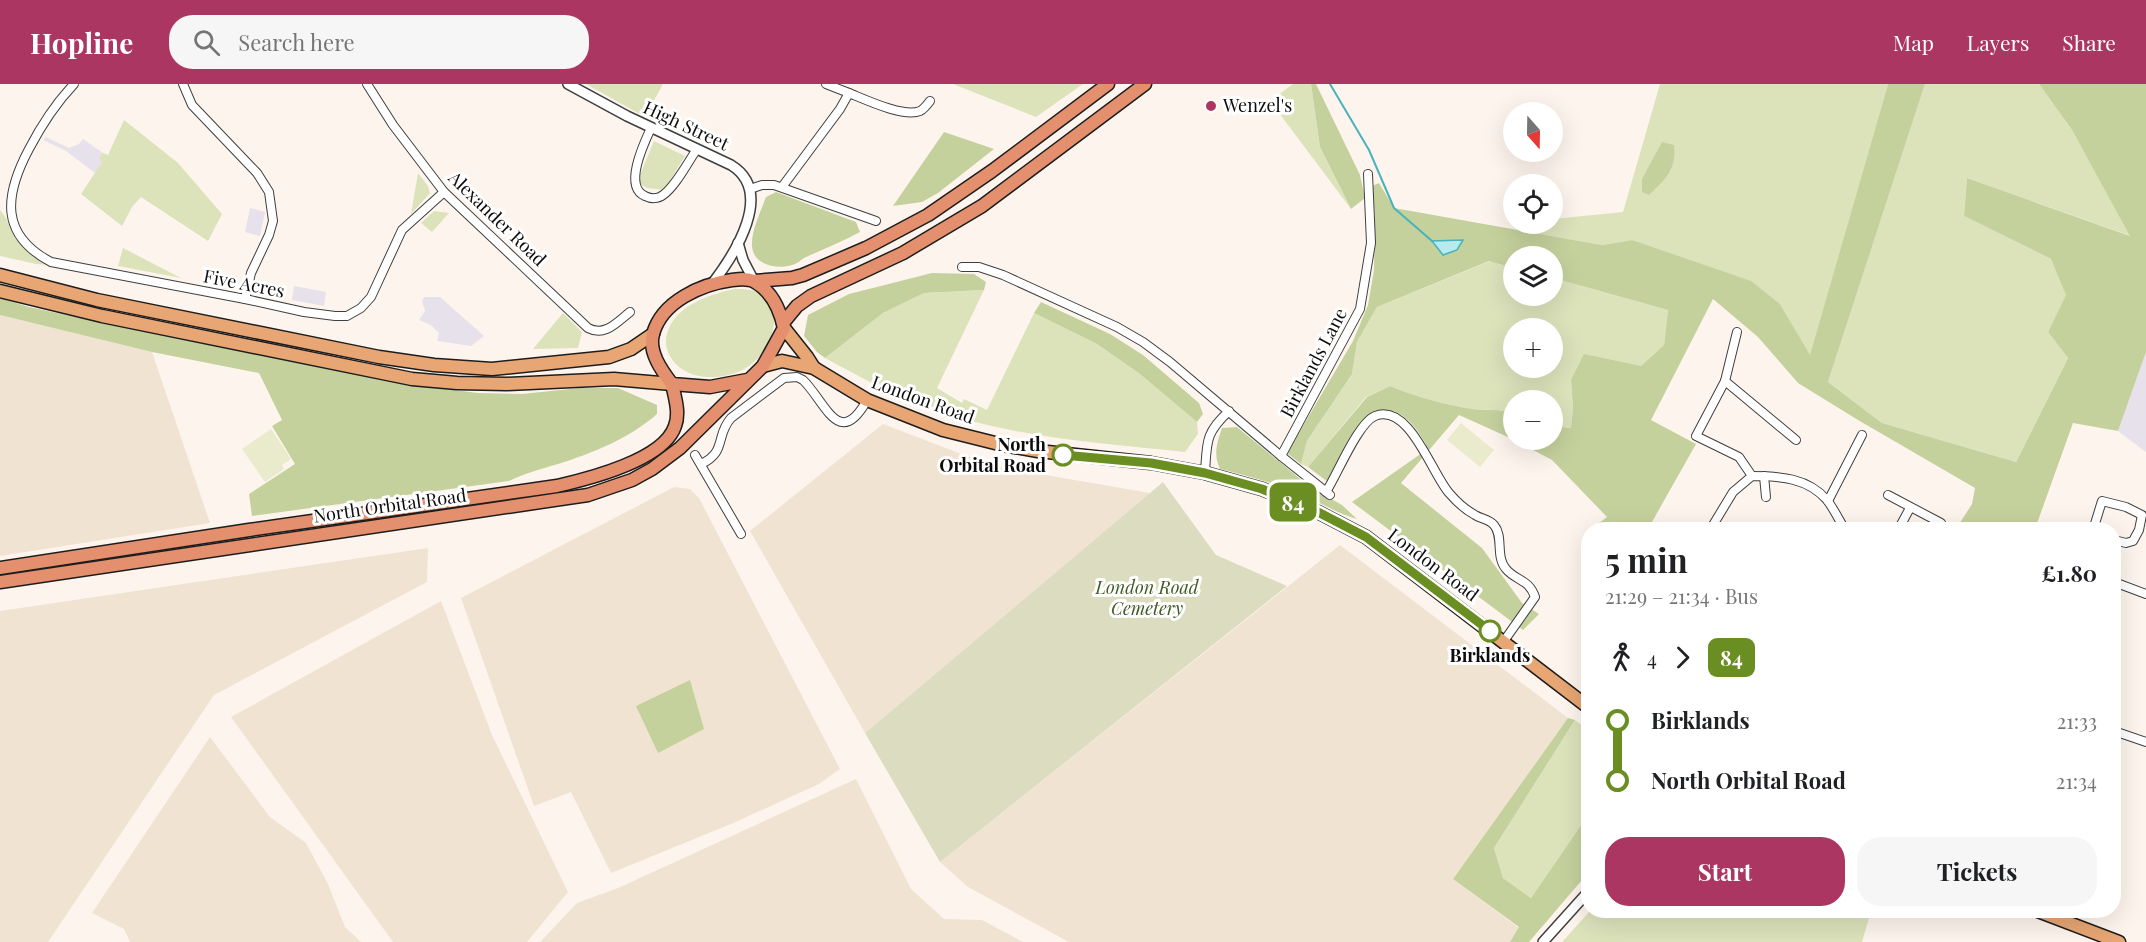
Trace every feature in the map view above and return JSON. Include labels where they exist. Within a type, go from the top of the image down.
[{"type":"highway","points":[[1108,84],[963,192],[900,231],[792,278],[737,280],[712,284],[687,294],[668,308],[653,334],[653,348],[658,363],[672,384],[710,387],[747,380],[762,366],[796,306],[811,296],[903,253],[982,206],[1145,84]]},
{"type":"highway","points":[[754,281],[775,302],[783,326]]},
{"type":"highway","name":"North Orbital Road","points":[[0,582],[588,495],[632,480],[665,460],[747,380]]},
{"type":"highway","name":"North Orbital Road","points":[[0,568],[581,481],[608,473],[636,460],[664,442],[672,433],[677,418],[672,384]]},
{"type":"main road","points":[[0,275],[108,302],[379,357],[434,365],[492,369],[609,357],[631,349],[653,334]]},
{"type":"main road","points":[[0,291],[102,316],[412,379],[507,384],[614,379],[672,384]]},
{"type":"main road","name":"London Road","points":[[783,326],[814,368]]},
{"type":"main road","name":"London Road","points":[[762,366],[782,362],[814,368],[867,400],[943,430],[1004,445],[1066,455],[1151,463],[1205,473],[1262,489],[1318,512],[1366,537],[1581,702]]},
{"type":"main road","points":[[2055,918],[2112,941]]},
{"type":"street","name":"Five Acres","points":[[74,84],[33,142],[16,176],[7,204],[12,222],[23,243],[51,262],[304,312],[335,316],[347,315],[361,308],[371,297],[402,230],[444,192]]},
{"type":"street","points":[[183,84],[192,105],[257,173],[269,192],[273,221],[251,273],[245,299]]},
{"type":"street","name":"Alexander Road","points":[[367,84],[393,125],[444,192],[588,327],[594,331],[603,331],[630,312]]},
{"type":"street","name":"High Street","points":[[568,84],[651,128],[741,171],[750,189]]},
{"type":"street","points":[[826,84],[897,111],[914,113],[922,111],[930,101]]},
{"type":"street","points":[[782,187],[849,93]]},
{"type":"street","points":[[651,128],[635,176],[636,188],[643,195],[654,198],[665,193],[697,149]]},
{"type":"street","name":"Birklands Lane","points":[[1281,456],[1360,309],[1371,243],[1368,174]]},
{"type":"street","points":[[712,284],[738,243],[751,207],[750,189],[767,184],[782,187],[876,221]]},
{"type":"street","points":[[738,243],[754,281]]},
{"type":"street","points":[[962,267],[979,267],[1003,276],[1117,327],[1143,342],[1328,493],[1362,428],[1374,416],[1386,415],[1408,427],[1448,493],[1474,515],[1494,524],[1498,532],[1499,552],[1506,570],[1532,589],[1534,597],[1504,641]]},
{"type":"street","points":[[1737,332],[1725,381],[1696,436],[1739,457],[1752,476]]},
{"type":"street","points":[[701,464],[714,456],[726,424],[731,418],[784,378],[797,377],[803,380],[831,416],[839,422],[856,417],[867,400]]},
{"type":"street","points":[[1725,381],[1796,440]]},
{"type":"street","points":[[1205,473],[1209,433],[1229,411]]},
{"type":"street","points":[[1828,501],[1862,435]]},
{"type":"street","points":[[695,455],[741,534]]},
{"type":"street","points":[[1715,522],[1733,492],[1752,476],[1788,477],[1811,487],[1828,501],[1840,522]]},
{"type":"street","points":[[1764,476],[1766,497]]},
{"type":"street","points":[[1888,495],[1939,522]]},
{"type":"street","points":[[2095,522],[2102,501],[2126,507],[2142,515],[2139,530],[2133,541],[2121,542]]},
{"type":"street","points":[[1902,522],[1910,508]]},
{"type":"street","points":[[2121,585],[2146,594]]},
{"type":"street","points":[[2121,733],[2146,742]]},
{"type":"street","points":[[1543,942],[1581,900]]},
{"type":"shaded area","points":[[46,137],[69,148],[79,144],[83,139],[103,153],[99,158],[103,161],[95,173],[66,151],[43,140]]},
{"type":"shaded area","points":[[250,208],[265,212],[260,236],[245,232]]},
{"type":"shaded area","points":[[294,286],[326,292],[324,306],[292,300]]},
{"type":"shaded area","points":[[424,297],[440,297],[484,336],[471,346],[437,341],[439,333],[431,325],[419,320],[425,311],[422,301]]},
{"type":"shaded area","points":[[0,315],[152,352],[210,523],[0,556]]},
{"type":"shaded area","points":[[2146,352],[2146,452],[2118,431]]},
{"type":"shaded area","points":[[883,424],[985,463],[1150,493],[865,733],[750,531]]},
{"type":"shaded area","points":[[674,487],[690,489],[699,498],[840,769],[819,784],[731,824],[611,873],[571,792],[534,806],[461,598]]},
{"type":"shaded area","points":[[1340,545],[1568,718],[1453,879],[1519,928],[1510,942],[1069,942],[968,887],[940,862]]},
{"type":"shaded area","points":[[428,548],[427,582],[214,695],[48,942],[0,942],[0,611]]},
{"type":"shaded area","points":[[441,601],[492,735],[568,892],[527,942],[393,942],[231,717]]},
{"type":"shaded area","points":[[210,737],[270,817],[306,843],[328,884],[345,927],[361,942],[130,942],[124,929],[92,913]]},
{"type":"shaded area","points":[[856,779],[911,889],[944,919],[982,920],[1023,942],[540,942],[577,903],[618,888]]},
{"type":"green space","points":[[586,84],[663,84],[645,117]]},
{"type":"green space","points":[[953,84],[1083,84],[1036,117]]},
{"type":"green space","points":[[1293,84],[1311,84],[1320,147],[1351,209],[1270,101]]},
{"type":"green space","points":[[1311,84],[1316,84],[1360,175],[1365,198],[1351,209],[1320,147]]},
{"type":"green space","points":[[1660,84],[1888,84],[1810,356],[1780,304],[1632,240],[1602,245],[1538,234],[1563,234],[1563,218],[1623,212]]},
{"type":"green space","points":[[1888,84],[1925,84],[1828,382],[1882,423],[2016,462],[2068,358],[2048,332],[2066,295],[2051,259],[1964,216],[1967,178],[2130,236],[2072,130],[2039,84],[2146,84],[2146,352],[2118,431],[2073,423],[2038,522],[1960,522],[1972,504],[1975,488],[1798,383],[1758,337],[1713,299],[1651,420],[1696,444],[1652,522],[1600,522],[1607,517],[1552,460],[1533,450],[1563,450],[1563,427],[1571,428],[1573,408],[1571,380],[1584,354],[1641,366],[1664,345],[1668,310],[1563,281],[1563,246],[1503,246],[1503,265],[1489,261],[1377,307],[1357,342],[1352,374],[1307,441],[1301,464],[1287,453],[1353,341],[1368,305],[1374,270],[1375,215],[1372,186],[1379,183],[1394,208],[1503,227],[1503,234],[1540,234],[1602,245],[1632,240],[1751,281],[1780,304],[1810,355]]},
{"type":"green space","points":[[1925,84],[2039,84],[2072,130],[2131,236],[1967,178],[1964,216],[2051,259],[2067,295],[2048,332],[2068,358],[2016,462],[1882,423],[1828,382]]},
{"type":"green space","points":[[124,120],[178,163],[222,214],[208,241],[141,197],[132,207],[122,226],[81,194],[102,162],[99,158],[103,153],[108,155]]},
{"type":"green space","points":[[944,132],[994,149],[938,193],[922,202],[893,206]]},
{"type":"green space","points":[[654,141],[685,156],[664,190],[647,188],[637,182]]},
{"type":"green space","points":[[1662,142],[1674,145],[1674,161],[1665,179],[1649,195],[1642,192],[1642,179]]},
{"type":"green space","points":[[418,173],[428,186],[430,193],[411,214]]},
{"type":"green space","points":[[776,192],[856,222],[860,232],[794,264],[780,267],[761,262],[753,252],[753,234],[766,197]]},
{"type":"green space","points":[[0,210],[23,246],[50,265],[0,256]]},
{"type":"green space","points":[[434,211],[449,213],[432,232],[421,223]]},
{"type":"green space","points":[[123,248],[181,278],[118,266]]},
{"type":"green space","points":[[1490,261],[1503,265],[1503,306],[1563,306],[1563,281],[1668,310],[1664,345],[1641,366],[1571,380],[1573,408],[1571,428],[1563,427],[1563,390],[1503,390],[1503,411],[1451,405],[1390,386],[1366,397],[1308,467],[1301,464],[1307,441],[1352,374],[1357,342],[1377,307]]},
{"type":"green space","points":[[932,273],[974,274],[986,282],[984,290],[924,293],[883,313],[825,358],[804,336],[808,315],[849,294]]},
{"type":"green space","points":[[734,289],[758,292],[773,309],[773,328],[766,347],[754,362],[732,374],[707,377],[688,372],[673,361],[668,353],[667,334],[671,324],[690,305]]},
{"type":"green space","points":[[984,290],[937,388],[962,403],[964,399],[987,410],[1034,313],[1097,344],[1140,374],[1197,422],[1198,434],[1185,452],[1020,432],[955,417],[911,401],[825,358],[883,313],[924,293]]},
{"type":"green space","points":[[0,298],[29,307],[118,326],[421,386],[478,393],[522,394],[580,388],[618,388],[657,405],[657,414],[610,444],[509,481],[252,516],[249,494],[295,464],[272,426],[282,420],[259,373],[152,352],[0,315]]},
{"type":"green space","points":[[1041,302],[1110,334],[1143,355],[1199,403],[1203,414],[1197,422],[1140,374],[1097,344],[1034,313]]},
{"type":"green space","points":[[563,313],[582,332],[578,348],[533,349]]},
{"type":"green space","points":[[1390,386],[1451,405],[1503,411],[1503,435],[1459,415],[1401,483],[1482,548],[1522,603],[1539,614],[1523,630],[1352,502],[1419,455],[1426,444],[1409,421],[1394,411],[1381,410],[1369,416],[1349,439],[1328,482],[1308,467],[1367,397]]},
{"type":"green space","points":[[1461,423],[1494,450],[1480,467],[1447,440]]},
{"type":"green space","points":[[1237,427],[1310,487],[1342,505],[1357,519],[1284,488],[1220,469],[1216,453],[1222,428]]},
{"type":"green space","points":[[271,429],[291,459],[282,465],[284,469],[265,482],[242,449]]},
{"type":"green space","name":"London Road Cemetery","points":[[1163,482],[1216,555],[1287,586],[940,862],[865,733]]},
{"type":"green space","points":[[690,680],[704,729],[658,753],[636,706]]},
{"type":"green space","points":[[1568,718],[1575,720],[1494,848],[1503,878],[1531,898],[1581,825],[1581,881],[1529,942],[1510,942],[1519,927],[1453,879]]},
{"type":"green space","points":[[1575,720],[1581,725],[1581,825],[1531,898],[1503,878],[1494,848]]},
{"type":"green space","points":[[1584,918],[1869,918],[1862,942],[1562,942]]},
{"type":"water","points":[[1463,240],[1457,250],[1443,255],[1432,241]]},
{"type":"waterway","points":[[1330,84],[1369,150],[1394,208],[1432,241]]},
{"type":"bus line","name":"84","points":[[1063,455],[1151,463],[1205,473],[1262,489],[1318,512],[1366,537],[1490,631]]},
{"type":"place","name":"Wenzel's","points":[[1211,106]]},
{"type":"place","name":"North Orbital Road","points":[[1063,455]]},
{"type":"place","name":"Birklands","points":[[1490,631]]}]
